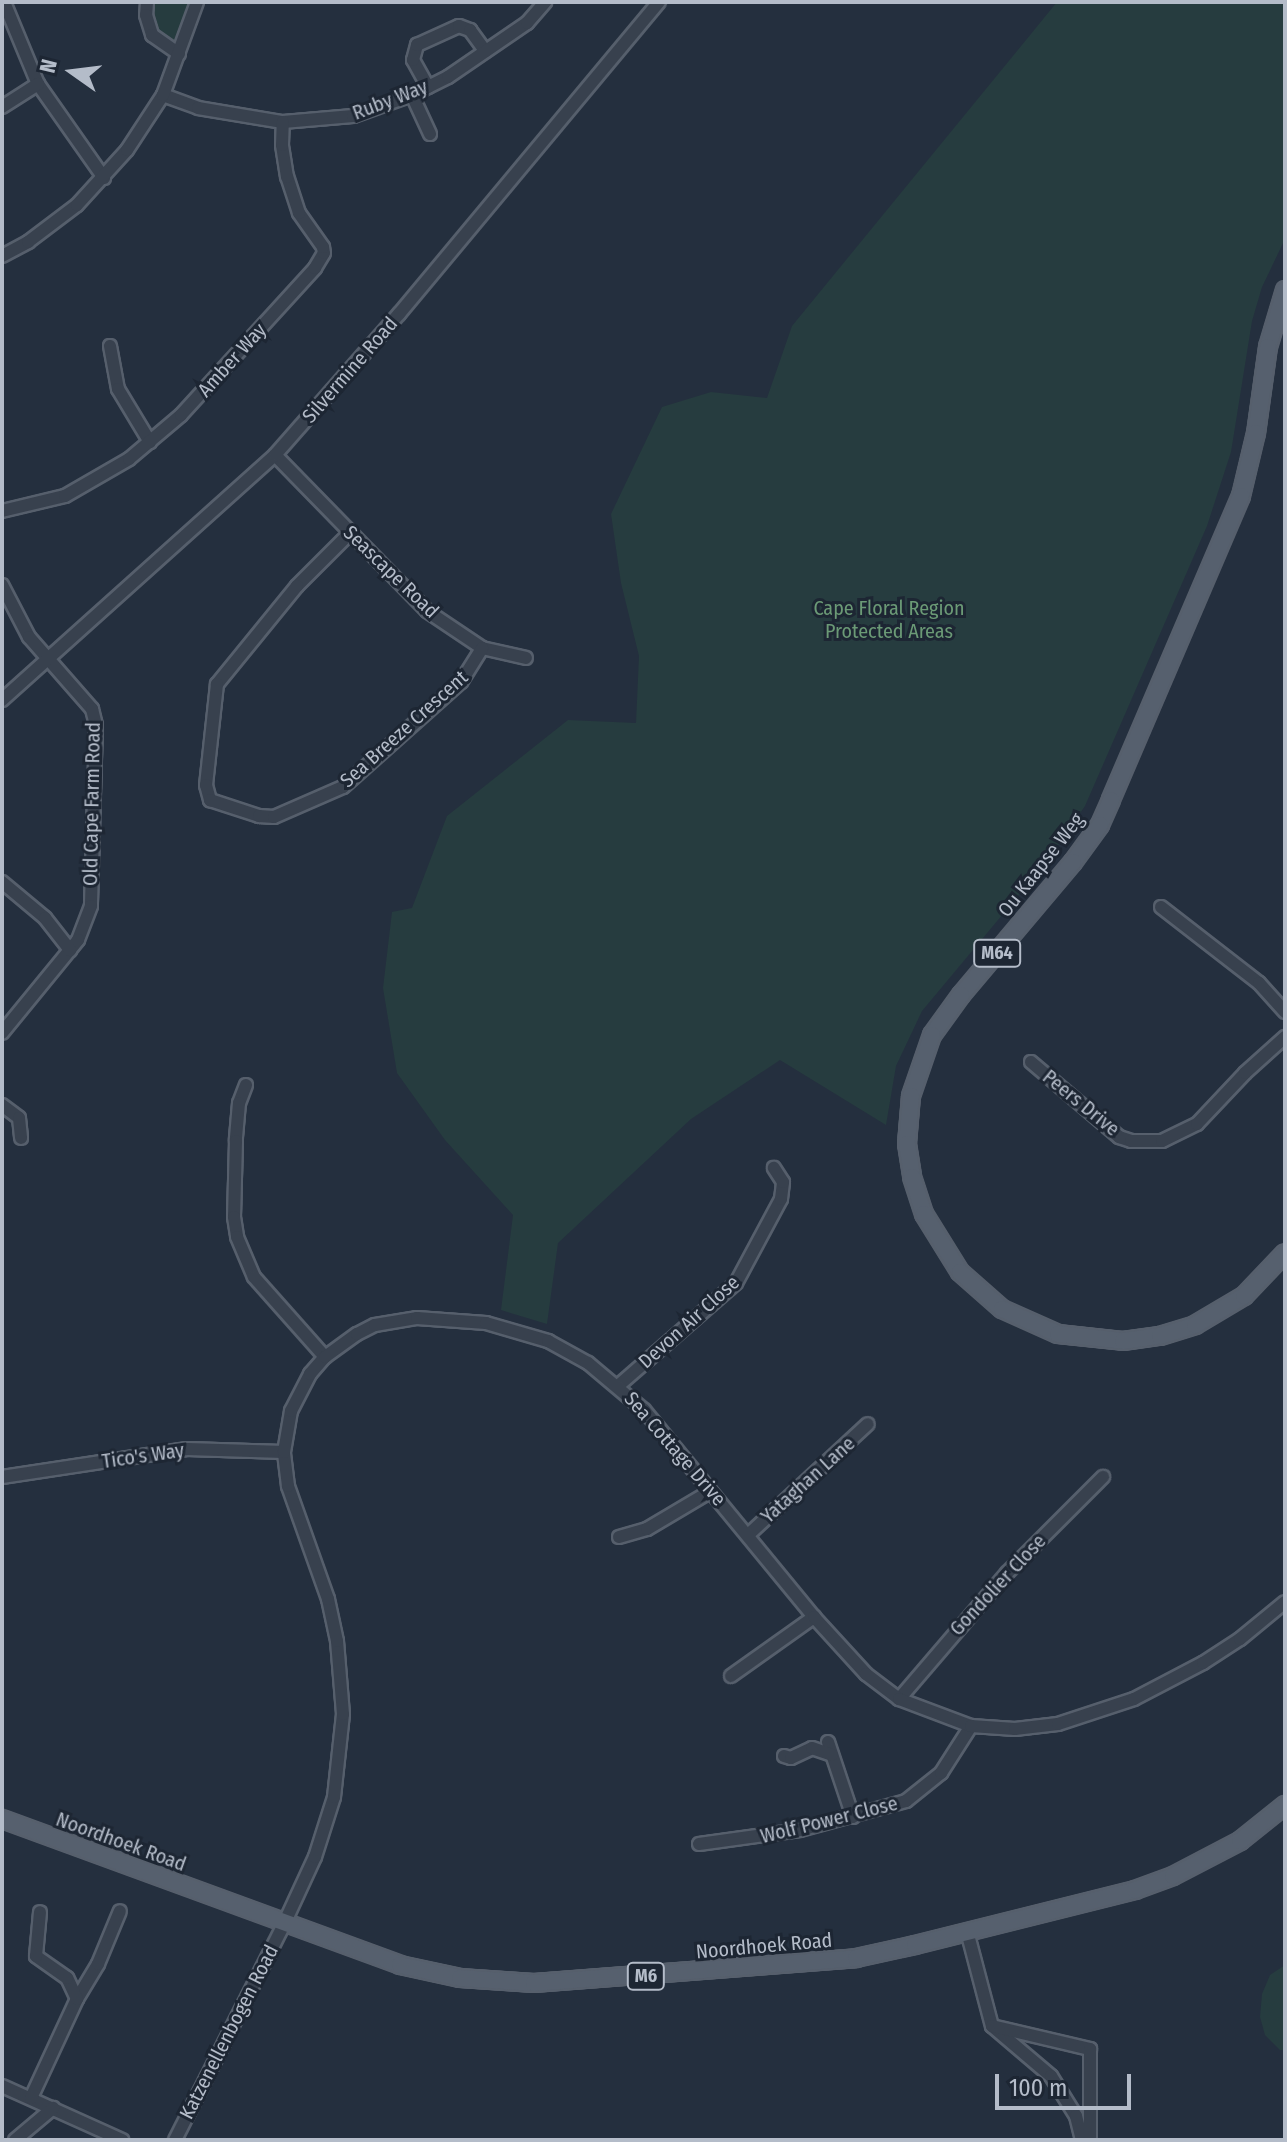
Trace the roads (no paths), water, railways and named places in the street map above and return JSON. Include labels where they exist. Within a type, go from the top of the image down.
[{"type":"main road","name":"Ou Kaapse Weg","points":[[1285,290],[1268,347],[1256,433],[1241,496],[1100,825],[932,1035],[911,1096],[907,1144],[912,1177],[924,1214],[960,1272],[1002,1309],[1058,1334],[1123,1341],[1160,1336],[1195,1325],[1244,1296],[1285,1253]]},
{"type":"main road","name":"Noordhoek Road","points":[[2,1819],[400,1965],[460,1978],[534,1983],[856,1958],[1135,1890],[1173,1876],[1240,1841],[1285,1805]]},
{"type":"street","points":[[4,2],[38,84],[104,178]]},
{"type":"street","points":[[147,2],[146,15],[152,35],[179,54]]},
{"type":"street","points":[[2,256],[57,223],[104,178],[163,95],[197,2]]},
{"type":"street","name":"Ruby Way","points":[[163,95],[198,108],[283,122],[348,117],[428,87],[527,23],[545,2]]},
{"type":"street","name":"Silvermine Road","points":[[2,700],[275,455],[399,314],[659,2]]},
{"type":"street","points":[[428,87],[413,60],[417,45],[459,26],[470,30],[485,51]]},
{"type":"street","points":[[2,107],[38,84]]},
{"type":"street","points":[[412,95],[430,134]]},
{"type":"street","name":"Amber Way","points":[[2,511],[65,496],[150,442],[181,415],[315,268],[324,253],[299,213],[287,177],[283,122]]},
{"type":"street","points":[[110,346],[118,389],[150,442]]},
{"type":"street","name":"Seascape Road","points":[[275,455],[418,603],[482,648],[526,658]]},
{"type":"street","name":"Sea Breeze Crescent","points":[[350,533],[297,586],[218,681],[206,785],[210,800],[259,816],[274,817],[343,787],[461,682],[482,648]]},
{"type":"street","name":"Old Cape Farm Road","points":[[2,585],[29,637],[92,709],[96,725],[91,906],[70,950],[2,1033]]},
{"type":"street","points":[[2,882],[45,918],[70,950]]},
{"type":"street","points":[[1161,907],[1259,983],[1285,1012]]},
{"type":"street","name":"Peers Drive","points":[[1031,1062],[1119,1137],[1131,1141],[1162,1141],[1197,1124],[1245,1073],[1285,1037]]},
{"type":"street","points":[[246,1085],[239,1103],[236,1141],[234,1217],[237,1237],[254,1277],[325,1357]]},
{"type":"street","points":[[2,1105],[19,1118],[21,1138]]},
{"type":"street","name":"Devon Air Close","points":[[619,1385],[736,1283],[781,1199],[783,1182],[774,1168]]},
{"type":"street","name":"Sea Cottage Drive","points":[[284,1924],[315,1857],[327,1819],[339,1761],[343,1714],[335,1631],[314,1556],[288,1486],[284,1452],[291,1411],[310,1374],[325,1357],[357,1334],[393,1321],[417,1318],[497,1325],[548,1341],[619,1385],[644,1410],[814,1617],[866,1674],[899,1699],[934,1715],[971,1726],[1015,1729],[1058,1724],[1134,1699],[1203,1663],[1240,1639],[1285,1602]]},
{"type":"street","name":"Yataghan Lane","points":[[748,1535],[868,1424]]},
{"type":"street","name":"Tico's Way","points":[[2,1477],[187,1449],[284,1452]]},
{"type":"street","name":"Gondolier Close","points":[[899,1699],[1007,1573],[1103,1477]]},
{"type":"street","points":[[619,1537],[647,1529],[711,1491]]},
{"type":"street","points":[[731,1676],[814,1617]]},
{"type":"street","name":"Wolf Power Close","points":[[699,1844],[760,1838],[853,1817],[906,1801],[931,1784],[971,1726]]},
{"type":"street","points":[[784,1756],[791,1758],[812,1748],[830,1749],[853,1817]]},
{"type":"street","points":[[31,2098],[77,1999],[98,1964],[120,1911]]},
{"type":"street","points":[[40,1912],[36,1956],[67,1978],[77,1999]]},
{"type":"street","name":"Katzenellenbogen Road","points":[[175,2140],[284,1924]]},
{"type":"street","points":[[967,1931],[992,2026],[1032,2056],[1051,2076],[1090,2140]]},
{"type":"street","points":[[992,2026],[1090,2049],[1082,2140]]},
{"type":"street","points":[[2,2086],[122,2140]]},
{"type":"street","points":[[15,2140],[53,2108]]},
{"type":"park label","name":"Cape Floral Region Protected Areas","points":[[889,620]]}]
